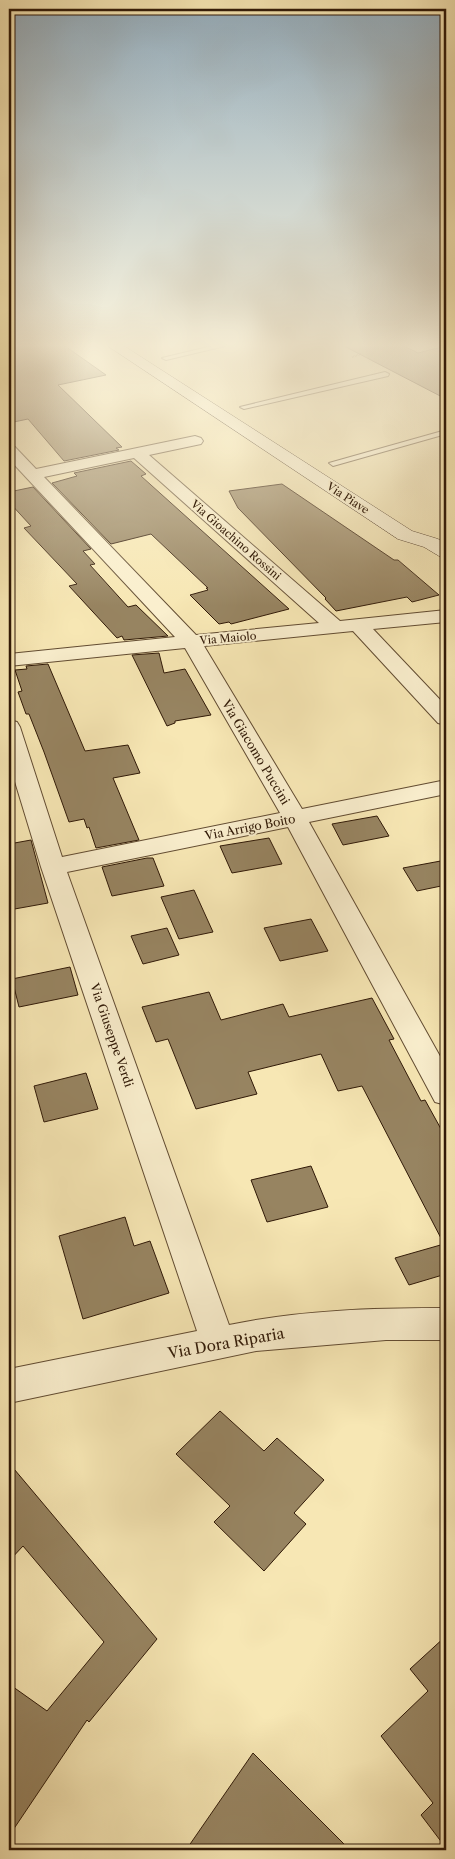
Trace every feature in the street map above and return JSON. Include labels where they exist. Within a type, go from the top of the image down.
[{"type":"main road","name":"Via Piave","points":[[248,433],[405,535],[427,556],[446,565]]},
{"type":"main road","name":"Via Piave","points":[[405,535],[431,543],[446,552]]},
{"type":"street","points":[[33,474],[195,441]]},
{"type":"street","name":"Via Giacomo Puccini","points":[[9,450],[191,642],[295,818],[446,1094]]},
{"type":"street","name":"Via Gioachino Rossini","points":[[136,453],[336,628]]},
{"type":"street","name":"Via Maiolo","points":[[9,660],[446,616]]},
{"type":"street","points":[[358,625],[446,718]]},
{"type":"street","name":"Via Giuseppe Verdi","points":[[9,727],[53,867],[218,1342]]},
{"type":"street","name":"Via Arrigo Boito","points":[[53,867],[446,787]]},
{"type":"street","name":"Via Dora Riparia","points":[[9,1386],[256,1334],[386,1324],[446,1324]]},
{"type":"lane","points":[[333,463],[443,433]]},
{"type":"building","points":[[40,433],[107,433],[122,447],[116,448],[119,450],[64,461]]},
{"type":"building","points":[[131,461],[146,474],[141,476],[289,609],[231,624],[229,622],[219,624],[190,595],[208,590],[206,588],[208,588],[151,534],[111,544],[52,483],[77,476],[74,473]]},
{"type":"building","points":[[282,484],[394,560],[398,560],[439,595],[412,602],[407,597],[336,611],[326,598],[238,508],[229,491]]},
{"type":"building","points":[[33,487],[91,549],[83,551],[95,564],[90,565],[128,607],[136,605],[168,636],[124,640],[122,636],[117,638],[69,586],[77,584],[24,528],[31,526],[9,502],[9,492]]},
{"type":"building","points":[[159,653],[164,673],[185,669],[211,715],[175,721],[175,723],[167,726],[132,655]]},
{"type":"building","points":[[48,664],[85,751],[128,745],[140,773],[113,778],[139,840],[96,848],[89,827],[87,828],[84,819],[69,822],[44,752],[18,692],[22,691],[15,670],[27,669],[26,666]]},
{"type":"building","points":[[377,816],[389,836],[343,845],[332,824]]},
{"type":"building","points":[[269,838],[282,864],[232,873],[220,846]]},
{"type":"building","points":[[31,840],[48,903],[9,910],[9,844]]},
{"type":"building","points":[[153,858],[164,886],[112,896],[102,867]]},
{"type":"building","points":[[446,860],[446,885],[417,891],[403,868]]},
{"type":"building","points":[[194,890],[213,932],[179,939],[161,897]]},
{"type":"building","points":[[311,919],[328,951],[280,961],[264,928]]},
{"type":"building","points":[[167,928],[179,955],[143,964],[131,936]]},
{"type":"building","points":[[70,967],[78,995],[19,1007],[12,979]]},
{"type":"building","points":[[209,992],[221,1020],[283,1004],[289,1017],[372,998],[394,1039],[389,1040],[421,1101],[425,1100],[446,1138],[446,1274],[409,1285],[395,1258],[444,1244],[362,1086],[338,1091],[321,1054],[248,1072],[257,1094],[196,1109],[168,1039],[156,1042],[142,1007]]},
{"type":"building","points":[[86,1073],[98,1109],[44,1122],[34,1086]]},
{"type":"building","points":[[311,1166],[328,1207],[267,1222],[251,1180]]},
{"type":"building","points":[[125,1217],[134,1246],[150,1241],[169,1293],[83,1319],[59,1236]]},
{"type":"building","points":[[220,1411],[264,1451],[277,1438],[324,1480],[294,1513],[306,1524],[264,1571],[214,1522],[230,1506],[176,1454]]},
{"type":"building","points":[[9,1463],[157,1639],[89,1722],[87,1720],[9,1836],[9,1684],[47,1711],[104,1642],[23,1546],[9,1561]]},
{"type":"building","points":[[446,1636],[446,1848],[421,1815],[433,1803],[381,1736],[428,1691],[410,1669]]},
{"type":"building","points":[[253,1753],[350,1850],[186,1850]]}]
